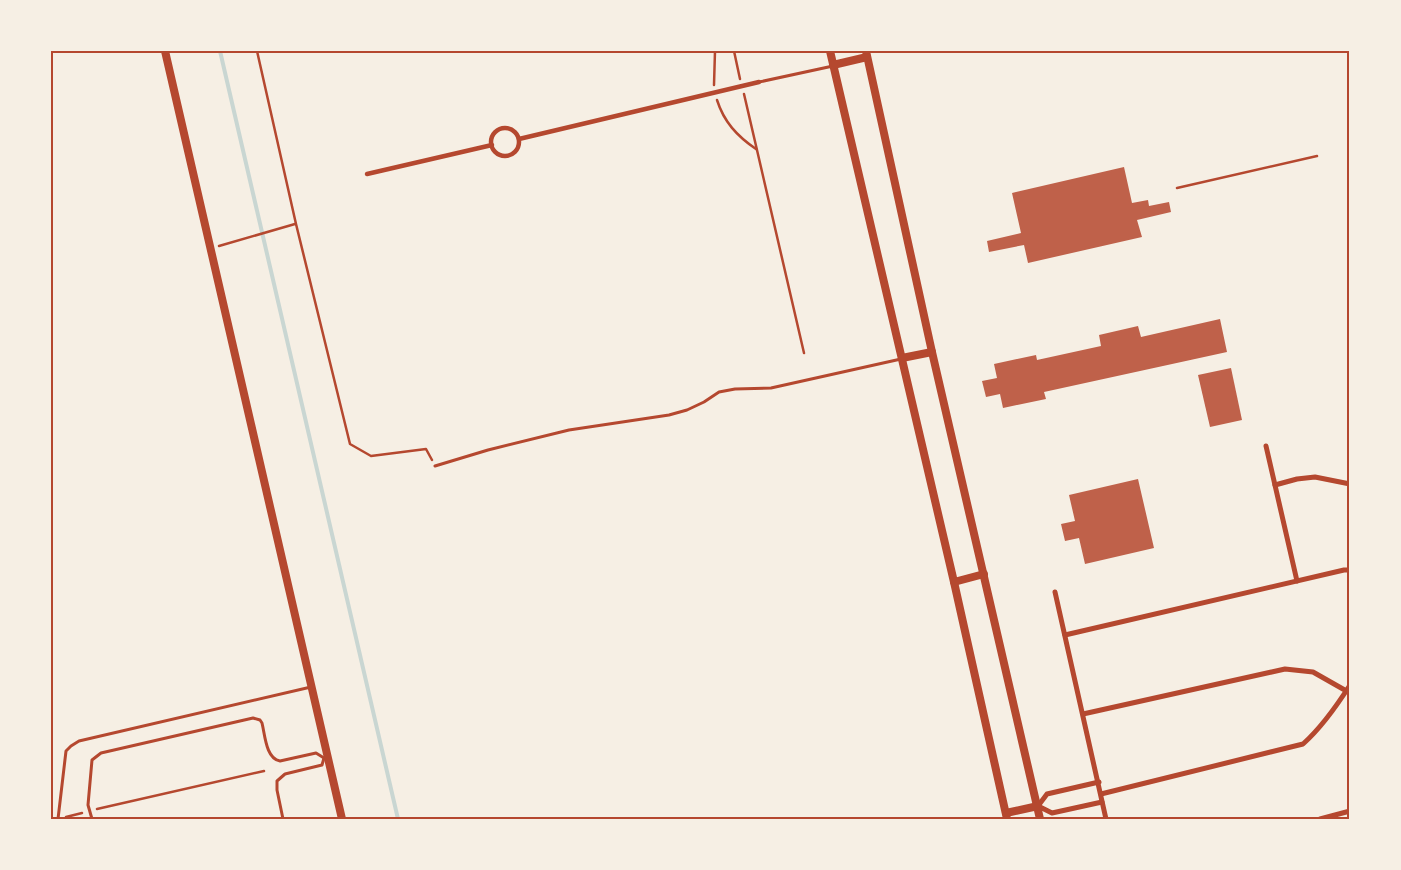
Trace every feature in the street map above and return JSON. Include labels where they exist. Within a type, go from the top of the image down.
[{"type":"street","points":[[164,51],[312,687],[326,758],[342,819]]},
{"type":"street","points":[[830,51],[954,582],[1006,816],[1038,806],[1047,794],[1099,782]]},
{"type":"street","points":[[834,65],[866,54],[932,352],[1040,819]]},
{"type":"street","points":[[519,139],[759,82]]},
{"type":"street","points":[[505,129],[514,131],[519,139],[516,152],[508,156],[499,155],[492,145],[493,136],[496,132],[505,129]]},
{"type":"street","points":[[367,174],[492,145]]},
{"type":"street","points":[[902,358],[932,352]]},
{"type":"street","points":[[1266,446],[1296,581]]},
{"type":"street","points":[[1275,484],[1315,477],[1350,484]]},
{"type":"street","points":[[1065,635],[1350,570]]},
{"type":"street","points":[[954,582],[984,574]]},
{"type":"street","points":[[1055,592],[1106,819]]},
{"type":"street","points":[[1083,714],[1285,669],[1313,672],[1348,692]]},
{"type":"street","points":[[1101,794],[1303,744],[1314,735],[1348,692],[1350,685]]},
{"type":"street","points":[[1038,806],[1052,813],[1102,802]]},
{"type":"street","points":[[1320,819],[1350,811]]},
{"type":"lane","points":[[759,82],[834,65]]},
{"type":"lane","points":[[435,466],[488,450],[569,430],[669,415],[687,410],[719,392],[735,389],[771,388],[902,358]]},
{"type":"lane","points":[[58,818],[66,751],[79,741],[312,687]]},
{"type":"lane","points":[[92,819],[88,811],[92,760],[96,756],[101,753],[253,718],[260,720],[262,723],[268,750],[271,758],[274,760],[280,761],[316,753],[326,758],[322,765],[285,774],[277,781],[283,819]]},
{"type":"path","points":[[257,51],[296,224],[350,444],[371,456],[426,449],[435,466]]},
{"type":"path","points":[[715,51],[713,78],[720,109],[740,138],[756,149]]},
{"type":"path","points":[[734,51],[804,353]]},
{"type":"path","points":[[1177,188],[1317,156]]},
{"type":"path","points":[[210,248],[296,224]]},
{"type":"path","points":[[58,818],[264,771]]},
{"type":"building","points":[[1124,167],[1132,203],[1148,200],[1149,206],[1169,202],[1171,212],[1137,220],[1142,237],[1028,263],[1024,245],[989,252],[987,241],[1021,233],[1012,193]]},
{"type":"building","points":[[1220,319],[1227,352],[1044,392],[1046,399],[1003,408],[1000,394],[986,397],[982,381],[997,378],[994,364],[1036,355],[1037,360],[1101,346],[1099,335],[1138,326],[1141,337]]},
{"type":"building","points":[[1231,368],[1242,420],[1210,427],[1198,375]]},
{"type":"building","points":[[1138,479],[1154,548],[1085,564],[1079,538],[1065,541],[1061,524],[1075,521],[1069,495]]},
{"type":"waterway","points":[[220,51],[398,819]]}]
